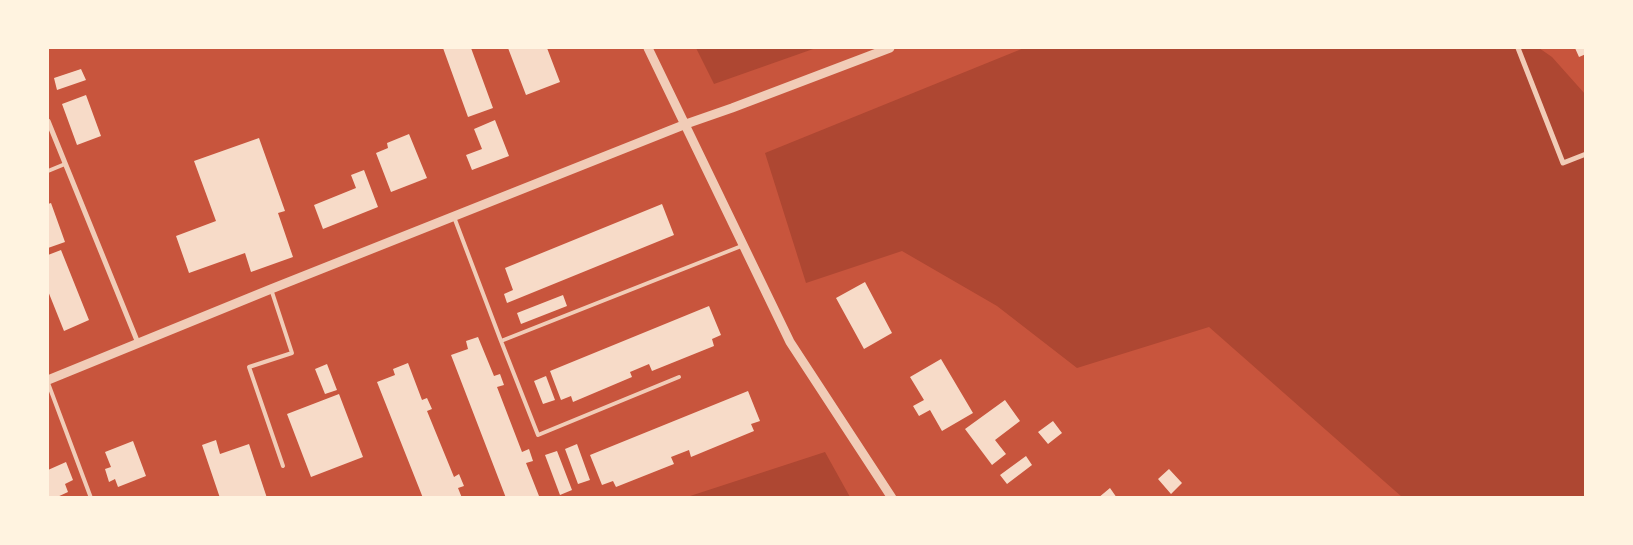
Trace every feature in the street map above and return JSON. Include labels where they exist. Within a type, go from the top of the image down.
[{"type":"street","points":[[648,48],[790,342],[892,498]]},
{"type":"street","points":[[48,382],[138,343],[686,124],[890,48]]},
{"type":"street","points":[[1518,48],[1562,163],[1586,154]]},
{"type":"street","points":[[48,121],[138,343]]},
{"type":"lane","points":[[48,171],[65,164]]},
{"type":"lane","points":[[454,217],[500,341],[538,435],[678,377]]},
{"type":"lane","points":[[500,341],[744,245]]},
{"type":"lane","points":[[271,290],[292,353],[249,367],[283,466]]},
{"type":"lane","points":[[48,382],[91,498]]},
{"type":"shaded area","points":[[696,48],[816,48],[714,84]]},
{"type":"shaded area","points":[[1024,48],[1539,48],[1552,57],[1585,94],[1585,497],[1402,497],[1209,327],[1077,368],[997,306],[902,251],[806,283],[765,153]]},
{"type":"shaded area","points":[[825,452],[850,497],[687,497]]},
{"type":"building","points":[[443,48],[471,48],[493,108],[468,117]]},
{"type":"building","points":[[508,48],[547,48],[560,82],[526,95]]},
{"type":"building","points":[[1575,48],[1586,48],[1586,54],[1579,57]]},
{"type":"building","points":[[81,69],[86,80],[57,90],[54,78]]},
{"type":"building","points":[[86,95],[101,136],[77,145],[62,104]]},
{"type":"building","points":[[495,120],[509,156],[472,170],[466,155],[482,149],[474,129]]},
{"type":"building","points":[[409,134],[427,178],[391,192],[376,153],[388,148],[387,143]]},
{"type":"building","points":[[259,138],[285,211],[278,213],[293,257],[251,272],[245,253],[189,273],[176,236],[216,221],[194,161]]},
{"type":"building","points":[[364,170],[378,207],[323,229],[314,205],[356,188],[351,175]]},
{"type":"building","points":[[51,203],[65,242],[48,248],[48,204]]},
{"type":"building","points":[[662,204],[674,235],[507,303],[504,294],[513,290],[505,268]]},
{"type":"building","points":[[61,250],[89,320],[64,331],[48,291],[48,255]]},
{"type":"building","points":[[865,282],[892,333],[864,349],[836,298]]},
{"type":"building","points":[[563,295],[567,306],[521,324],[517,313]]},
{"type":"building","points":[[709,306],[721,335],[712,339],[714,346],[652,371],[649,364],[630,372],[632,377],[573,402],[571,396],[561,400],[550,371]]},
{"type":"building","points":[[478,337],[494,376],[500,374],[504,385],[497,387],[522,452],[529,449],[533,461],[526,463],[539,496],[534,498],[506,498],[451,355],[468,349],[466,341]]},
{"type":"building","points":[[941,359],[973,413],[942,431],[930,410],[919,416],[913,406],[924,400],[910,377]]},
{"type":"building","points":[[408,363],[422,400],[427,398],[432,409],[427,411],[454,477],[459,474],[464,486],[458,488],[462,498],[423,498],[377,382],[395,375],[393,369]]},
{"type":"building","points":[[327,364],[337,390],[325,394],[315,369]]},
{"type":"building","points":[[546,376],[555,400],[543,404],[534,381]]},
{"type":"building","points":[[748,391],[760,421],[751,424],[754,431],[691,457],[689,450],[671,457],[674,464],[616,487],[613,481],[602,485],[590,455]]},
{"type":"building","points":[[339,394],[363,457],[311,477],[287,414]]},
{"type":"building","points":[[1005,400],[1020,421],[995,440],[1006,454],[992,465],[965,429]]},
{"type":"building","points":[[1053,421],[1062,433],[1048,444],[1038,432]]},
{"type":"building","points":[[216,440],[220,454],[249,444],[267,498],[220,498],[202,445]]},
{"type":"building","points":[[133,441],[146,476],[118,487],[115,479],[109,482],[105,469],[111,467],[105,452]]},
{"type":"building","points":[[577,444],[590,480],[578,484],[565,449]]},
{"type":"building","points":[[557,451],[572,490],[560,495],[545,455]]},
{"type":"building","points":[[1026,456],[1032,465],[1007,484],[1000,475]]},
{"type":"building","points":[[66,462],[73,480],[65,484],[68,492],[55,498],[48,498],[48,470]]},
{"type":"building","points":[[1169,469],[1182,483],[1171,494],[1158,479]]},
{"type":"building","points":[[1110,488],[1117,498],[1098,498]]}]
